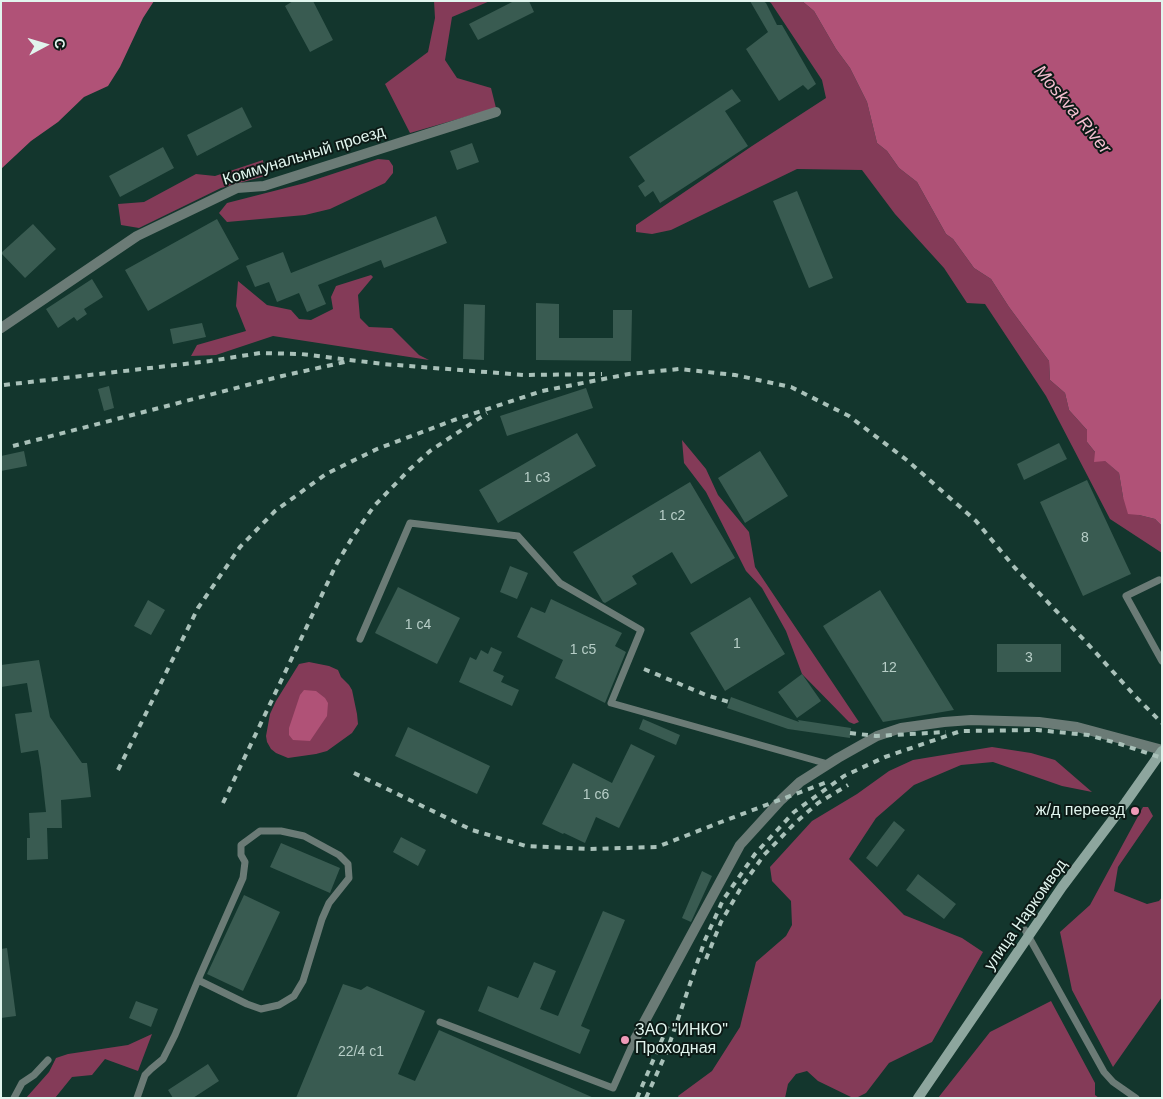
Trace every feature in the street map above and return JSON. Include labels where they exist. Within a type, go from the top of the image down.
[{"type":"street","name":"Коммунальный проезд","points":[[1,328],[137,236],[237,188],[264,186],[496,112]]},
{"type":"street","points":[[634,1041],[740,845],[800,782],[877,736],[901,728],[944,722],[971,720],[1039,722],[1077,727],[1162,750]]},
{"type":"street","name":"улица Наркомвод","points":[[918,1098],[1027,933],[1126,802],[1162,750]]},
{"type":"lane","points":[[360,639],[410,523],[518,536],[560,583],[641,630],[611,703],[828,764]]},
{"type":"lane","points":[[1159,580],[1126,596],[1162,661]]},
{"type":"lane","points":[[137,1098],[145,1075],[163,1060],[198,980],[243,878],[245,862],[241,855],[241,845],[260,831],[281,831],[304,836],[339,855],[348,864],[349,878],[329,903],[322,919],[303,980],[294,996],[280,1006],[261,1009],[246,1004],[198,980]]},
{"type":"lane","points":[[1027,933],[1104,1072],[1113,1082],[1136,1098]]},
{"type":"lane","points":[[440,1022],[613,1088],[634,1041]]},
{"type":"lane","points":[[14,1098],[22,1083],[34,1075],[48,1060]]},
{"type":"shaded area","points":[[434,1],[490,1],[452,17],[445,60],[457,78],[491,88],[496,108],[410,133],[385,84],[428,52],[435,18]]},
{"type":"shaded area","points":[[768,1],[802,1],[814,11],[836,49],[850,68],[867,102],[877,143],[887,151],[899,168],[917,182],[946,234],[953,239],[974,268],[991,279],[1049,361],[1050,380],[1065,393],[1069,410],[1087,430],[1087,442],[1095,452],[1119,473],[1123,497],[1139,515],[1155,519],[1162,526],[1162,553],[1110,519],[1046,396],[985,304],[967,303],[944,268],[895,214],[862,170],[797,169],[671,230],[652,234],[636,232],[636,225],[826,98],[822,80]]},
{"type":"shaded area","points":[[378,159],[389,160],[393,166],[393,173],[385,183],[330,209],[305,215],[227,222],[219,213],[227,203],[305,183]]},
{"type":"shaded area","points":[[263,160],[265,176],[221,188],[139,228],[121,225],[118,204],[144,202],[196,174],[215,176]]},
{"type":"shaded area","points":[[371,275],[373,277],[358,295],[360,318],[369,327],[392,328],[419,355],[429,360],[273,336],[216,355],[191,356],[197,345],[246,331],[236,306],[238,281],[267,305],[291,310],[299,319],[311,320],[333,309],[331,297],[336,286]]},
{"type":"shaded area","points":[[682,440],[706,469],[718,495],[749,532],[755,567],[859,722],[854,724],[849,722],[802,674],[786,631],[762,588],[746,571],[706,492],[684,463]]},
{"type":"shaded area","points":[[309,662],[338,670],[341,677],[352,690],[358,724],[352,733],[327,751],[288,758],[276,753],[267,742],[266,736],[270,714],[299,664]]},
{"type":"shaded area","points":[[992,747],[1031,753],[1055,760],[1092,792],[1062,786],[993,762],[961,765],[914,785],[876,818],[849,859],[904,915],[962,938],[983,952],[932,1042],[889,1063],[866,1093],[856,1098],[818,1081],[807,1071],[796,1074],[788,1084],[785,1098],[679,1098],[678,1096],[712,1071],[740,1027],[756,962],[786,936],[792,925],[791,901],[772,881],[770,867],[812,821],[857,794],[889,771],[913,760]]},
{"type":"shaded area","points":[[1143,807],[1148,807],[1153,816],[1118,867],[1114,891],[1147,904],[1159,901],[1162,897],[1162,997],[1113,1067],[1072,990],[1060,932],[1090,905]]},
{"type":"shaded area","points":[[1051,1001],[1095,1083],[1095,1095],[1099,1098],[938,1098],[990,1032]]},
{"type":"shaded area","points":[[152,1034],[138,1071],[105,1059],[92,1075],[72,1077],[55,1098],[26,1098],[49,1072],[56,1058],[68,1054],[128,1045]]},
{"type":"water","points":[[1,1],[154,1],[143,18],[120,67],[108,86],[84,97],[58,122],[31,141],[1,169]]},
{"type":"water","name":"Moskva River","points":[[802,1],[1162,1],[1162,526],[1155,519],[1128,514],[1119,473],[1105,461],[1094,462],[1095,452],[1087,442],[1087,430],[1069,410],[1065,393],[1050,380],[1049,361],[991,279],[974,268],[953,239],[946,234],[917,182],[899,168],[887,151],[877,143],[867,102],[850,68],[836,49],[814,11]]},
{"type":"water","points":[[304,690],[316,691],[328,703],[327,716],[310,741],[293,740],[289,735],[289,728],[300,695]]},
{"type":"building","points":[[293,1],[313,1],[333,40],[310,52],[285,6]]},
{"type":"building","points":[[514,1],[529,1],[534,12],[478,40],[469,24]]},
{"type":"building","points":[[750,1],[763,1],[766,3],[777,25],[782,25],[816,84],[808,90],[803,85],[779,101],[746,49],[768,32]]},
{"type":"building","points":[[732,89],[741,101],[725,111],[748,146],[660,203],[653,191],[645,197],[638,186],[645,181],[629,157]]},
{"type":"building","points":[[242,107],[252,127],[197,156],[187,135]]},
{"type":"building","points":[[472,143],[479,162],[457,170],[450,151]]},
{"type":"building","points":[[163,147],[174,168],[120,197],[109,176]]},
{"type":"building","points":[[797,191],[833,278],[809,288],[773,201]]},
{"type":"building","points":[[436,216],[447,243],[384,268],[381,260],[318,285],[326,304],[307,312],[299,293],[277,302],[269,282],[255,287],[246,266],[283,252],[291,273]]},
{"type":"building","points":[[217,219],[239,259],[148,311],[125,270]]},
{"type":"building","points":[[33,224],[56,249],[25,278],[1,253]]},
{"type":"building","points":[[92,279],[103,297],[84,309],[87,314],[77,321],[74,317],[58,328],[46,309]]},
{"type":"building","points":[[536,303],[559,304],[559,338],[613,338],[613,310],[632,310],[631,361],[536,360]]},
{"type":"building","points":[[464,304],[485,305],[484,360],[463,359]]},
{"type":"building","points":[[202,323],[206,337],[173,344],[170,329]]},
{"type":"building","points":[[109,386],[114,408],[104,411],[98,389]]},
{"type":"building","points":[[586,388],[593,408],[507,436],[500,416]]},
{"type":"building","points":[[577,433],[596,466],[498,523],[479,490]]},
{"type":"building","points":[[1059,443],[1067,459],[1024,480],[1017,464]]},
{"type":"building","points":[[24,451],[27,466],[1,471],[1,456]]},
{"type":"building","points":[[760,451],[788,496],[745,523],[718,478]]},
{"type":"building","points":[[1087,480],[1131,574],[1083,596],[1040,502]]},
{"type":"building","points":[[690,482],[735,558],[691,584],[672,552],[632,576],[637,584],[605,603],[603,602],[573,552]]},
{"type":"building","points":[[510,566],[528,573],[517,599],[500,592]]},
{"type":"building","points":[[398,587],[460,618],[437,664],[375,633]]},
{"type":"building","points":[[880,590],[954,710],[883,722],[823,626]]},
{"type":"building","points":[[750,597],[785,654],[725,691],[690,633]]},
{"type":"building","points":[[551,599],[622,633],[615,646],[626,652],[605,703],[555,678],[563,660],[517,637],[531,607],[545,613]]},
{"type":"building","points":[[148,600],[165,610],[151,635],[134,626]]},
{"type":"building","points":[[997,644],[1061,644],[1061,672],[997,672]]},
{"type":"building","points":[[491,647],[502,652],[493,671],[504,676],[501,682],[519,690],[512,706],[459,682],[470,657],[476,660],[481,650],[488,654]]},
{"type":"building","points":[[39,660],[50,717],[82,763],[87,763],[91,797],[61,800],[62,828],[47,828],[48,859],[27,860],[27,838],[30,838],[29,813],[46,812],[41,768],[38,750],[21,753],[15,714],[32,712],[27,683],[1,687],[1,665]]},
{"type":"building","points":[[802,674],[821,701],[797,718],[778,692]]},
{"type":"building","points":[[731,697],[799,722],[798,720],[851,728],[850,738],[788,729],[727,708]]},
{"type":"building","points":[[643,719],[680,735],[676,745],[639,729]]},
{"type":"building","points":[[408,727],[490,766],[477,794],[395,756]]},
{"type":"building","points":[[631,744],[655,756],[619,828],[596,817],[585,843],[542,824],[573,763],[612,783]]},
{"type":"building","points":[[894,821],[905,830],[877,867],[866,858]]},
{"type":"building","points":[[401,837],[426,850],[418,866],[393,852]]},
{"type":"building","points":[[281,843],[340,868],[330,893],[270,867]]},
{"type":"building","points":[[702,871],[712,876],[691,922],[682,918]]},
{"type":"building","points":[[918,874],[956,904],[944,919],[906,890]]},
{"type":"building","points":[[244,895],[280,912],[243,991],[207,974]]},
{"type":"building","points":[[603,911],[625,920],[581,1026],[590,1030],[580,1054],[478,1011],[488,986],[518,998],[534,962],[556,971],[540,1009],[558,1016]]},
{"type":"building","points":[[7,948],[16,1016],[1,1018],[1,949]]},
{"type":"building","points":[[343,984],[361,990],[367,986],[425,1011],[398,1074],[415,1081],[439,1030],[594,1098],[296,1098]]},
{"type":"building","points":[[136,1001],[158,1009],[151,1027],[129,1018]]},
{"type":"building","points":[[208,1064],[219,1081],[193,1098],[173,1098],[168,1090]]},
{"type":"railway","points":[[4,385],[210,361],[260,353],[301,354],[383,364],[524,375],[602,374]]},
{"type":"railway","points":[[13,446],[282,376],[345,362]]},
{"type":"railway","points":[[118,770],[198,608],[240,547],[275,511],[326,474],[377,449],[454,420],[542,391],[629,374],[679,369],[735,375],[791,387],[849,416],[908,461],[976,521],[1015,568],[1162,723]]},
{"type":"railway","points":[[223,803],[337,563],[352,538],[374,506],[410,469],[430,451],[487,413]]},
{"type":"railway","points":[[644,669],[706,695],[729,702]]},
{"type":"railway","points":[[646,1098],[667,1051],[705,940],[723,900],[755,854],[794,812],[844,776],[885,757],[961,731],[1037,730],[1088,735],[1162,758]]},
{"type":"railway","points":[[850,733],[876,736],[946,732]]},
{"type":"railway","points":[[354,773],[472,830],[526,846],[590,849],[657,847],[830,781]]},
{"type":"railway","points":[[706,959],[721,922],[742,886],[764,855],[795,823],[818,803],[848,785]]},
{"type":"railway","points":[[637,1098],[670,1021]]},
{"type":"place","name":"ж/д переезд","points":[[1135,811]]},
{"type":"place","name":"ЗАО \"ИНКО\" Проходная","points":[[625,1040]]}]
